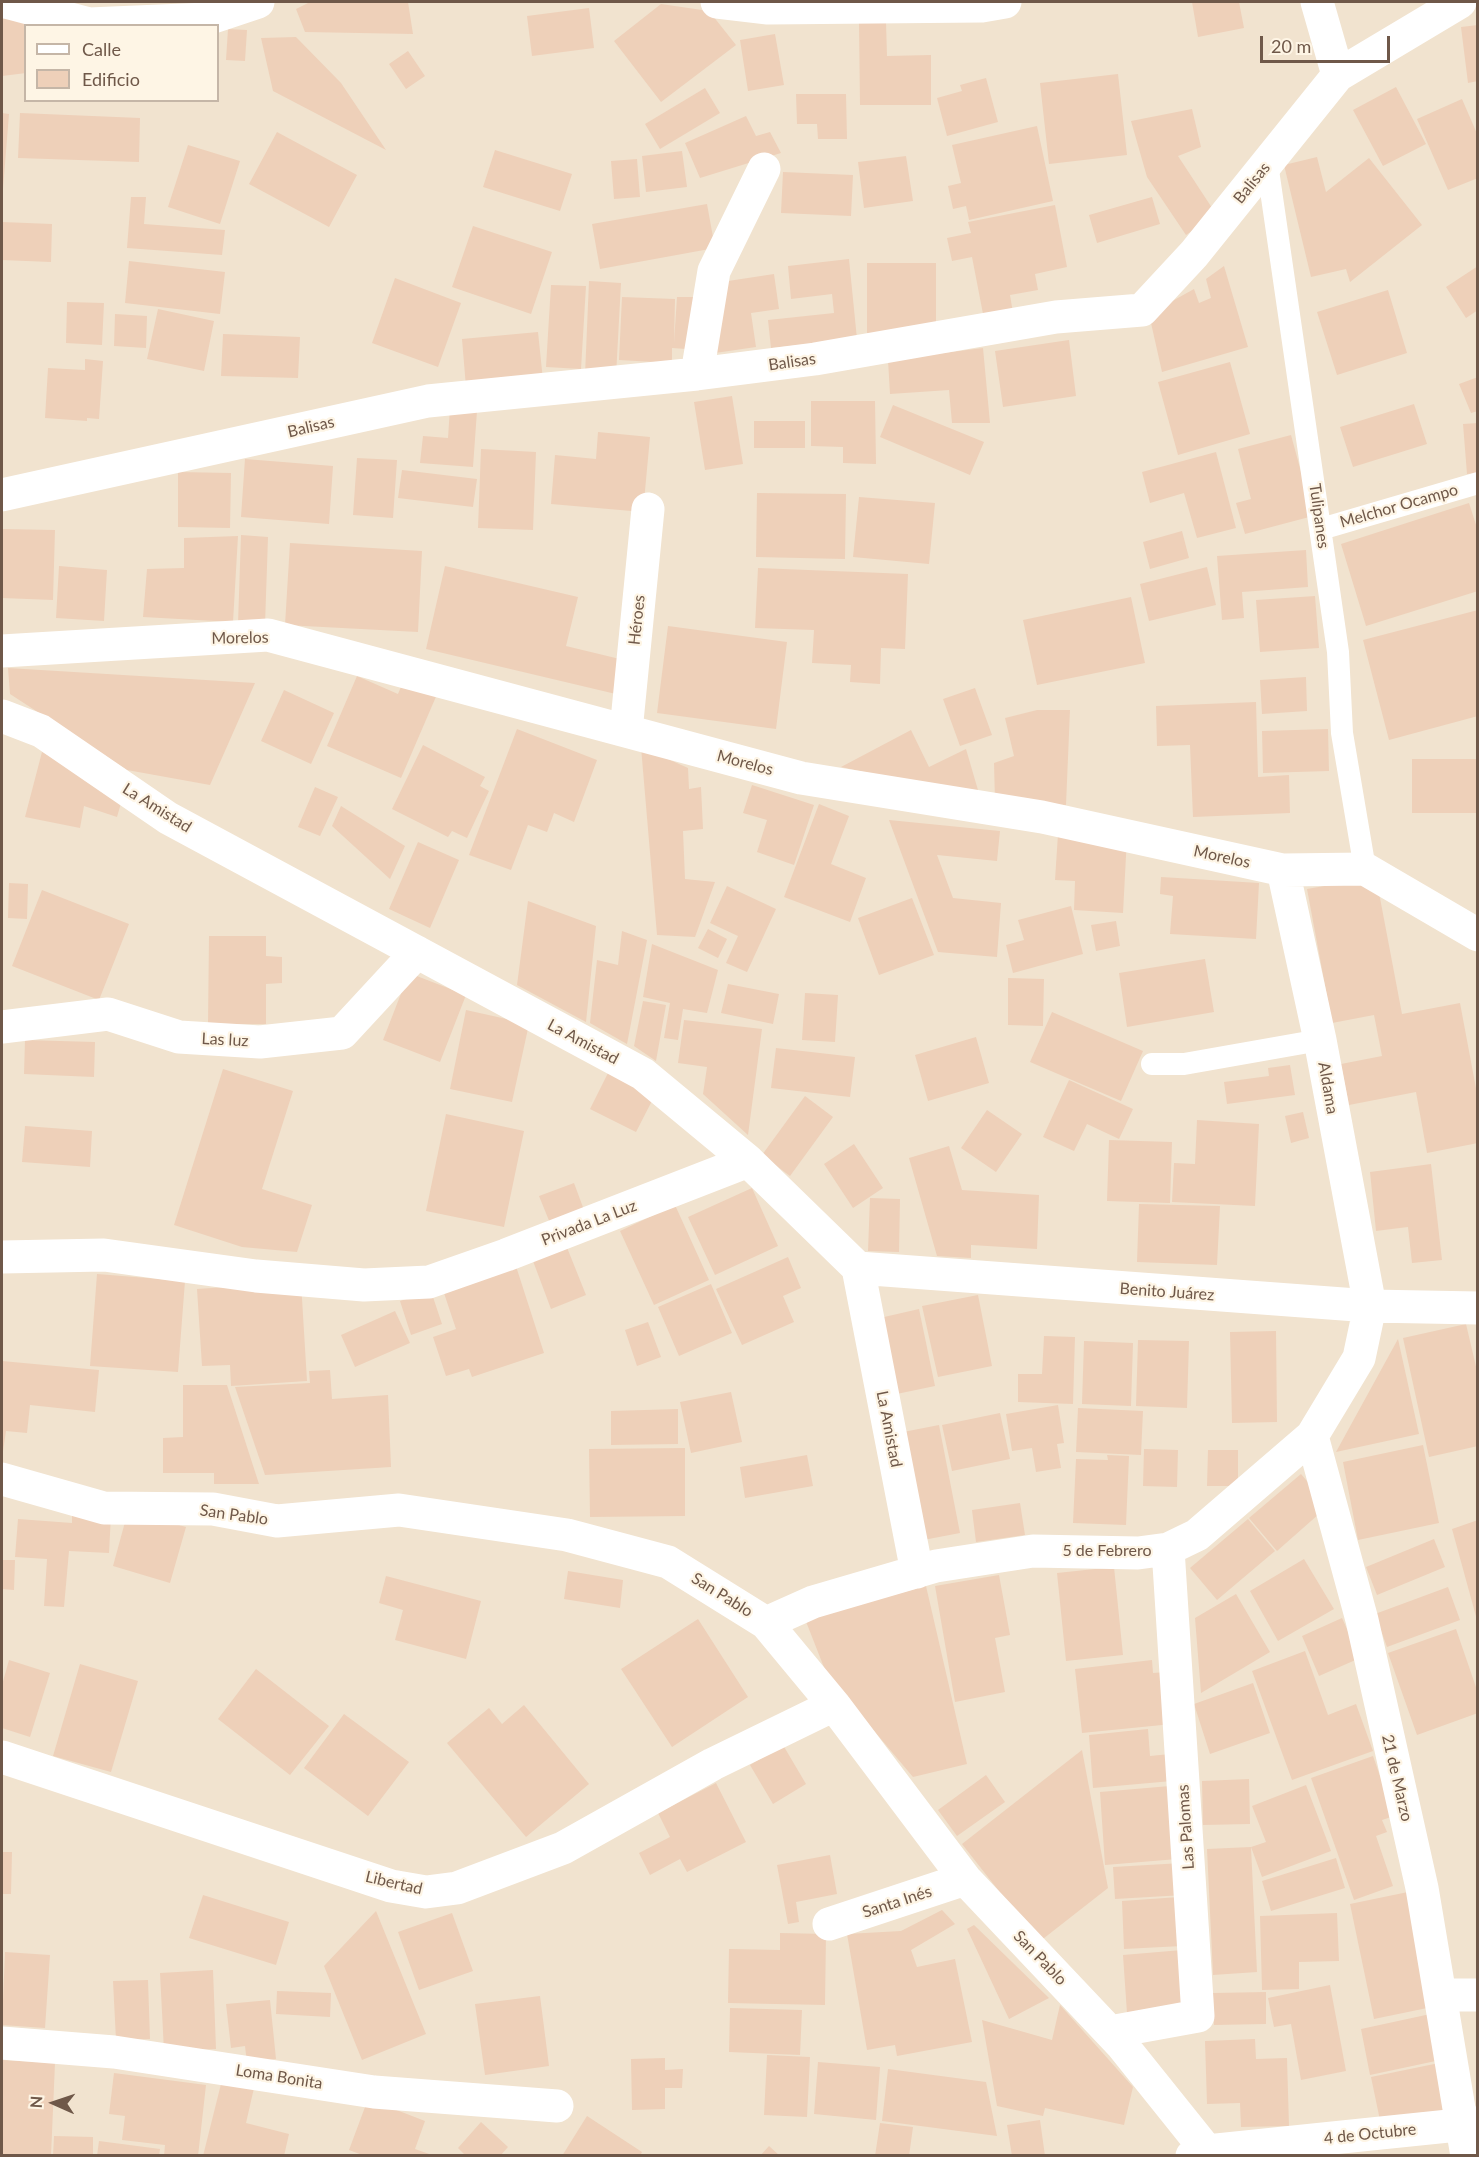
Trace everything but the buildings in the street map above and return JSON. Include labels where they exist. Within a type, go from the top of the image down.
[{"type":"street","points":[[6,2],[88,24],[207,19],[258,2]]},
{"type":"street","points":[[717,2],[768,8],[993,4]]},
{"type":"street","points":[[1317,2],[1338,75]]},
{"type":"street","name":"Balisas","points":[[2,495],[428,401],[697,374],[815,359],[1056,317],[1142,310],[1194,254],[1338,75],[1460,2]]},
{"type":"street","points":[[697,374],[714,271],[764,169]]},
{"type":"street","name":"Héroes","points":[[626,731],[648,509]]},
{"type":"street","name":"Morelos","points":[[2,651],[268,635],[801,778],[1042,817],[1283,870],[1365,869]]},
{"type":"street","name":"La Amistad","points":[[2,716],[40,731],[168,818],[643,1074],[748,1161],[858,1268],[917,1572]]},
{"type":"street","points":[[1365,869],[1478,935]]},
{"type":"street","name":"Aldama","points":[[1283,870],[1320,1040],[1342,1167],[1370,1306]]},
{"type":"street","name":"Las luz","points":[[2,1027],[108,1014],[178,1037],[260,1042],[342,1033],[417,952]]},
{"type":"street","name":"Privada La Luz","points":[[2,1257],[104,1256],[256,1276],[364,1285],[429,1282],[507,1256],[748,1161]]},
{"type":"street","name":"Benito Juárez","points":[[858,1268],[1370,1306],[1478,1308]]},
{"type":"street","name":"5 de Febrero","points":[[766,1623],[813,1602],[936,1566],[1033,1551],[1138,1553],[1168,1549],[1197,1535],[1312,1436],[1359,1358],[1370,1306]]},
{"type":"street","name":"21 de Marzo","points":[[1312,1436],[1362,1620],[1422,1888],[1469,2134]]},
{"type":"street","name":"San Pablo","points":[[2,1479],[104,1508],[213,1509],[277,1521],[399,1510],[567,1535],[668,1562],[766,1623],[834,1705],[965,1879],[1110,2032],[1200,2153]]},
{"type":"street","name":"Las Palomas","points":[[1110,2032],[1198,2016],[1168,1549]]},
{"type":"street","name":"Libertad","points":[[2,1756],[391,1886],[426,1892],[457,1888],[563,1848],[713,1764],[834,1705]]},
{"type":"street","name":"Santa Inés","points":[[829,1924],[965,1879]]},
{"type":"street","points":[[1441,1995],[1478,1995]]},
{"type":"street","name":"Loma Bonita","points":[[2,2043],[114,2052],[374,2092],[557,2106]]},
{"type":"street","name":"4 de Octubre","points":[[1200,2153],[1469,2134]]},
{"type":"lane","name":"Tulipanes","points":[[1267,163],[1338,652],[1342,733],[1365,869]]},
{"type":"lane","name":"Melchor Ocampo","points":[[1321,529],[1478,483]]},
{"type":"lane","points":[[1152,1064],[1184,1064],[1320,1040]]},
{"type":"shaded area","points":[[2,2],[1477,2],[1477,2155],[2,2155]]}]
